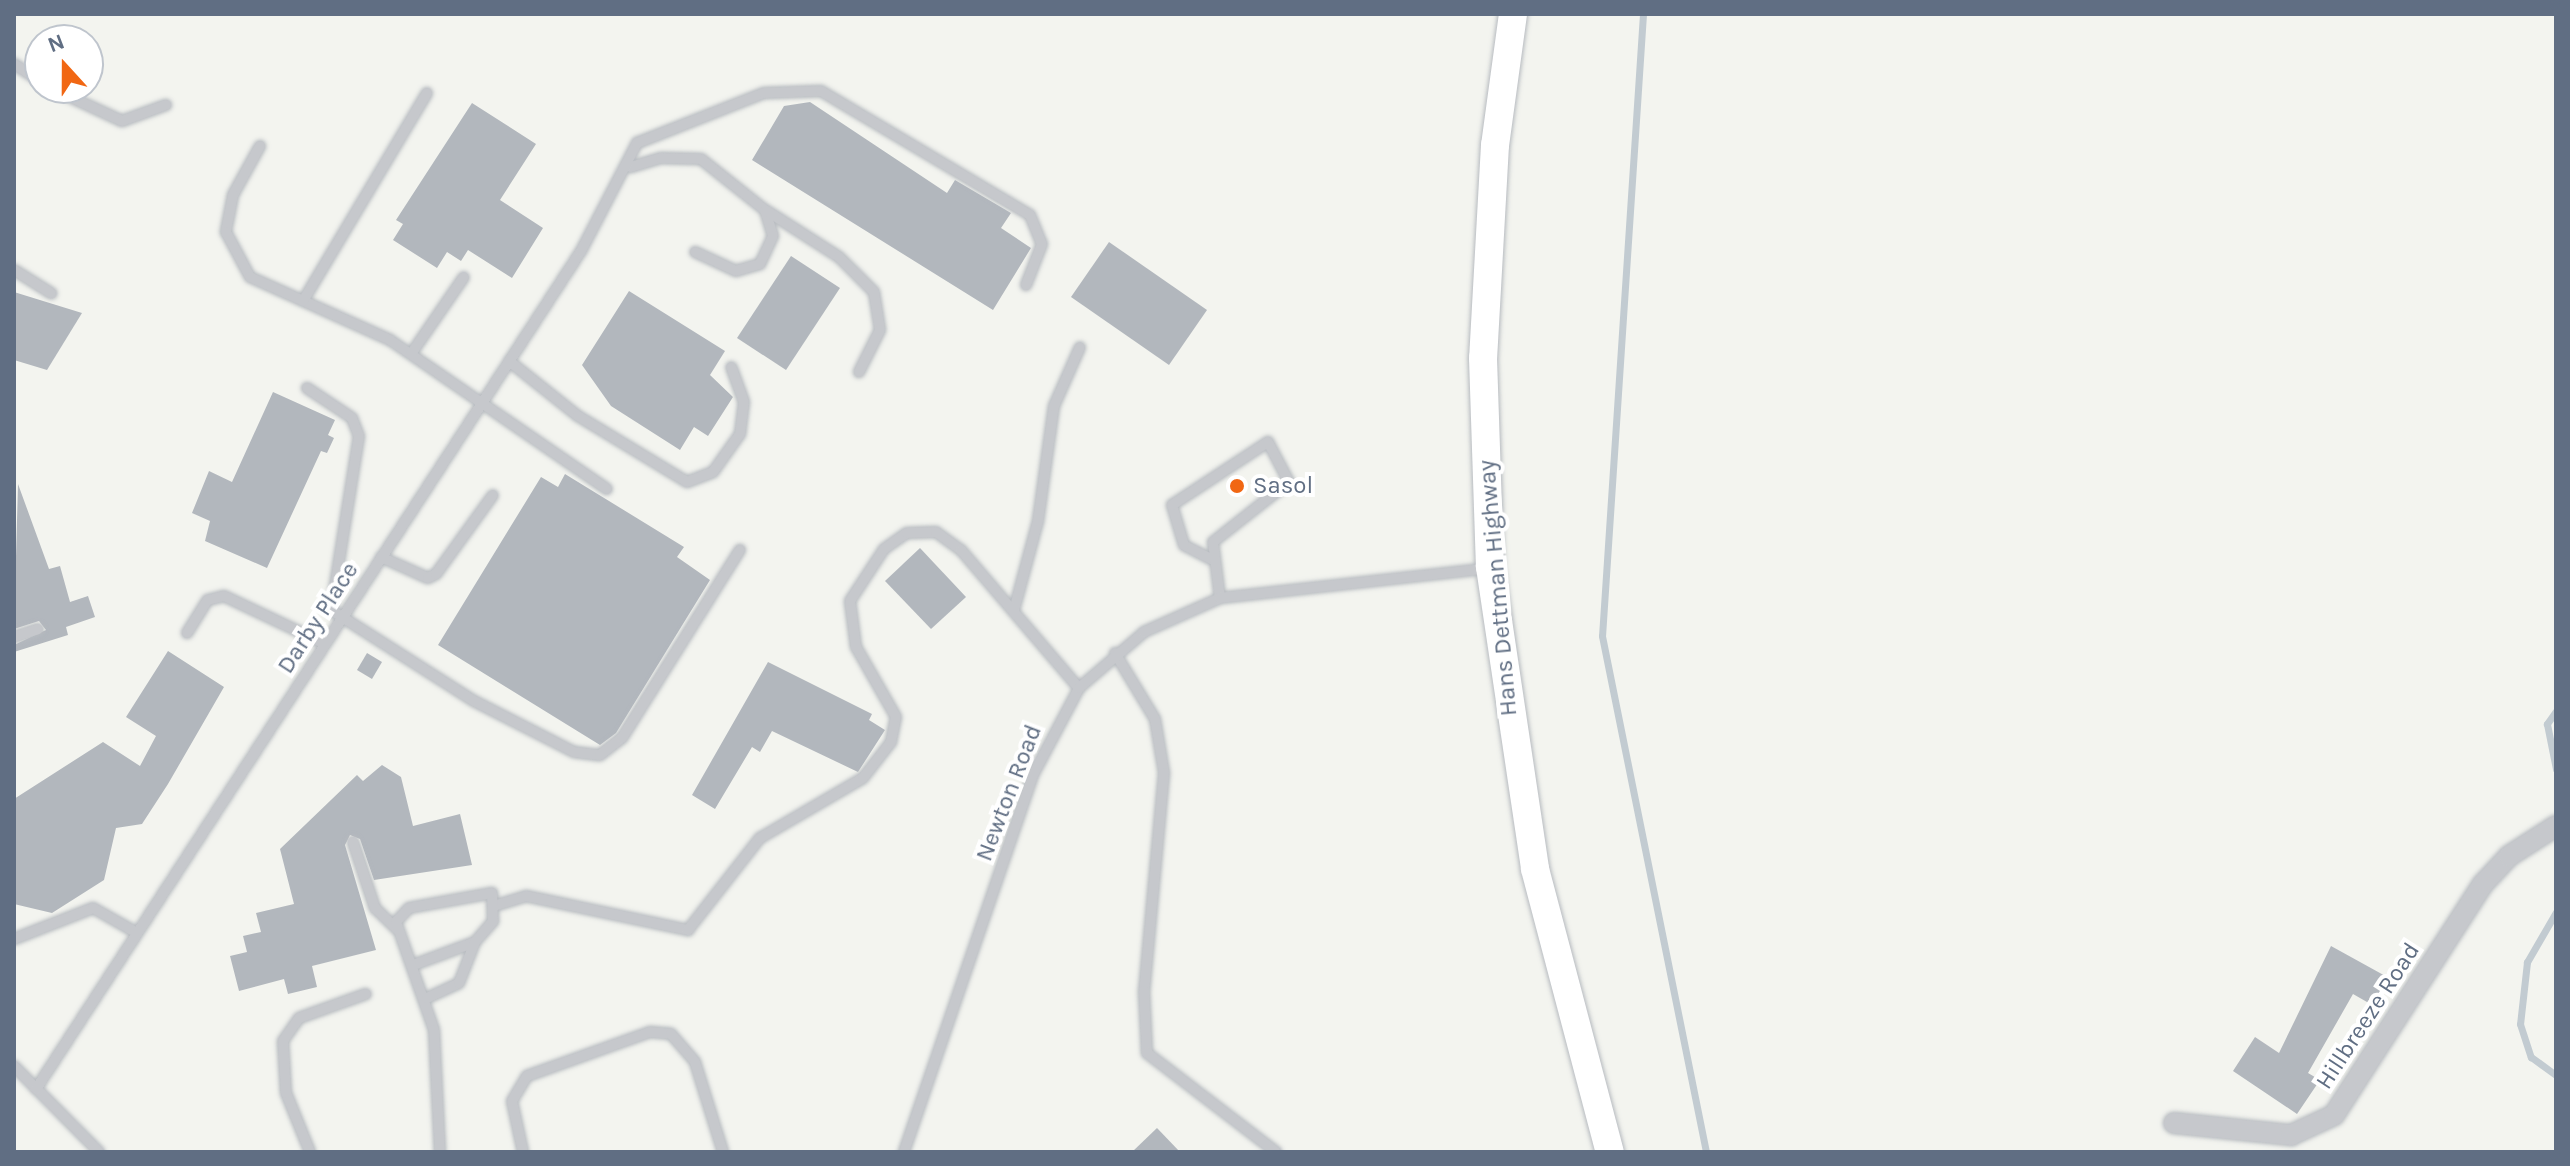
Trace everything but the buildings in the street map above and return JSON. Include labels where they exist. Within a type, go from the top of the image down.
[{"type":"street","name":"Hans Dettman Highway","points":[[1513,14],[1495,145],[1483,358],[1490,567],[1535,869],[1610,1152]]},
{"type":"street","name":"Hillbreeze Road","points":[[2174,1123],[2291,1135],[2334,1115],[2483,884],[2509,856],[2556,826]]},
{"type":"lane","name":"Darby Place","points":[[36,1089],[509,361],[631,167],[633,150],[648,136],[764,93],[821,91],[1030,215],[1042,244],[1026,285]]},
{"type":"lane","points":[[303,301],[427,93]]},
{"type":"lane","points":[[85,104],[122,121],[166,105]]},
{"type":"lane","points":[[260,146],[227,212],[230,249],[250,277],[411,354],[483,399],[607,489]]},
{"type":"lane","points":[[631,167],[661,158],[701,159],[765,210],[839,257],[874,292],[880,330],[859,372]]},
{"type":"lane","points":[[695,252],[736,271],[760,264],[773,236],[765,210]]},
{"type":"lane","points":[[14,270],[51,293]]},
{"type":"lane","points":[[411,354],[464,277]]},
{"type":"lane","points":[[1014,610],[1038,521],[1054,406],[1080,347]]},
{"type":"lane","points":[[509,361],[578,416],[687,482],[713,472],[740,434],[744,402],[731,367]]},
{"type":"lane","points":[[307,388],[352,418],[359,436],[353,502],[328,592],[331,610],[474,701],[574,752],[600,755],[622,738],[740,550]]},
{"type":"lane","points":[[1211,559],[1184,545],[1172,505],[1268,442],[1287,489],[1221,534],[1211,559],[1220,598]]},
{"type":"lane","points":[[381,557],[419,575],[436,574],[493,495]]},
{"type":"lane","points":[[427,998],[459,983],[475,942],[497,905],[526,896],[688,930],[760,838],[863,778],[891,742],[896,717],[856,647],[850,601],[884,549],[907,533],[924,530],[948,541],[1014,610],[1079,688]]},
{"type":"lane","name":"Newton Road","points":[[904,1152],[1033,775],[1079,688],[1115,653],[1144,632],[1220,598],[1490,567]]},
{"type":"lane","points":[[187,633],[208,600],[224,596],[325,644]]},
{"type":"lane","points":[[14,637],[38,629]]},
{"type":"lane","points":[[1115,653],[1155,719],[1164,773],[1144,991],[1147,1053],[1276,1152]]},
{"type":"lane","points":[[353,842],[375,908],[397,929],[416,964],[427,998],[440,1152]]},
{"type":"lane","points":[[397,929],[399,914],[409,908],[474,892],[492,893],[497,905]]},
{"type":"lane","points":[[14,939],[93,908],[137,933]]},
{"type":"lane","points":[[416,964],[475,942]]},
{"type":"lane","points":[[310,1152],[286,1093],[283,1041],[299,1018],[366,994]]},
{"type":"lane","points":[[523,1152],[512,1101],[527,1076],[650,1032],[671,1034],[695,1062],[723,1152]]},
{"type":"lane","points":[[14,1066],[99,1152]]},
{"type":"waterway","points":[[1643,14],[1602,636],[1706,1152]]},
{"type":"waterway","points":[[2556,711],[2547,724],[2556,769]]},
{"type":"waterway","points":[[2556,912],[2527,962],[2520,1024],[2531,1057],[2556,1075]]},
{"type":"place","name":"Sasol","points":[[1237,486]]}]
